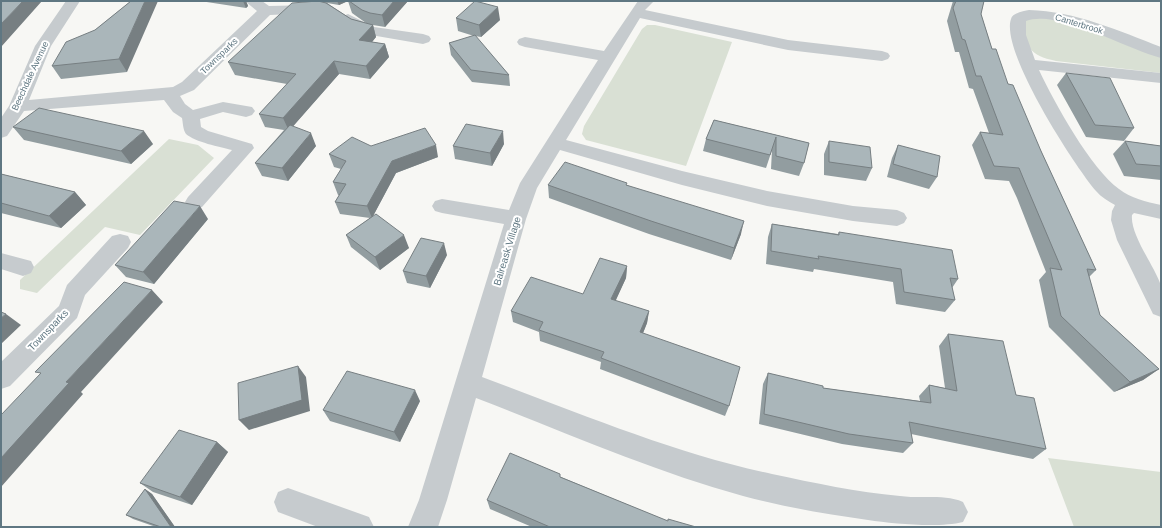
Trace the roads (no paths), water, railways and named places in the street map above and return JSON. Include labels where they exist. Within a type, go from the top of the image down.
[{"type":"street","name":"Beechdale Avenue","points":[[1,132],[18,106],[41,50],[56,24],[73,1]]},
{"type":"street","points":[[252,1],[266,11],[322,8],[334,10],[360,27],[370,31],[423,39]]},
{"type":"street","points":[[334,10],[353,5]]},
{"type":"street","points":[[641,7],[788,44],[882,56]]},
{"type":"street","name":"Balreask Village","points":[[424,527],[516,219],[527,188],[608,57],[641,7]]},
{"type":"street","name":"Townsparks","points":[[18,106],[169,94],[179,91],[188,86],[266,11]]},
{"type":"street","name":"Canterbrook","points":[[1161,53],[1082,23],[1052,16],[1031,14],[1021,16],[1018,19],[1016,26],[1034,78],[1056,119],[1084,161],[1104,187],[1119,199],[1132,205],[1161,212]]},
{"type":"street","points":[[525,42],[608,57]]},
{"type":"street","points":[[41,50],[63,47]]},
{"type":"street","points":[[1028,64],[1161,78]]},
{"type":"street","points":[[169,94],[179,108],[190,116],[193,130],[202,136],[245,148],[195,202]]},
{"type":"street","points":[[190,116],[223,107],[246,111]]},
{"type":"street","points":[[555,142],[738,193],[871,216],[897,218]]},
{"type":"street","points":[[1132,205],[1122,211],[1121,220],[1128,240],[1161,307]]},
{"type":"street","points":[[442,206],[516,219]]},
{"type":"street","name":"Townsparks","points":[[1,378],[69,312],[75,291],[120,242]]},
{"type":"street","points":[[1,261],[23,267]]},
{"type":"street","points":[[468,383],[658,455],[743,482],[812,497],[901,511],[953,512]]},
{"type":"street","points":[[288,502],[359,527]]}]
